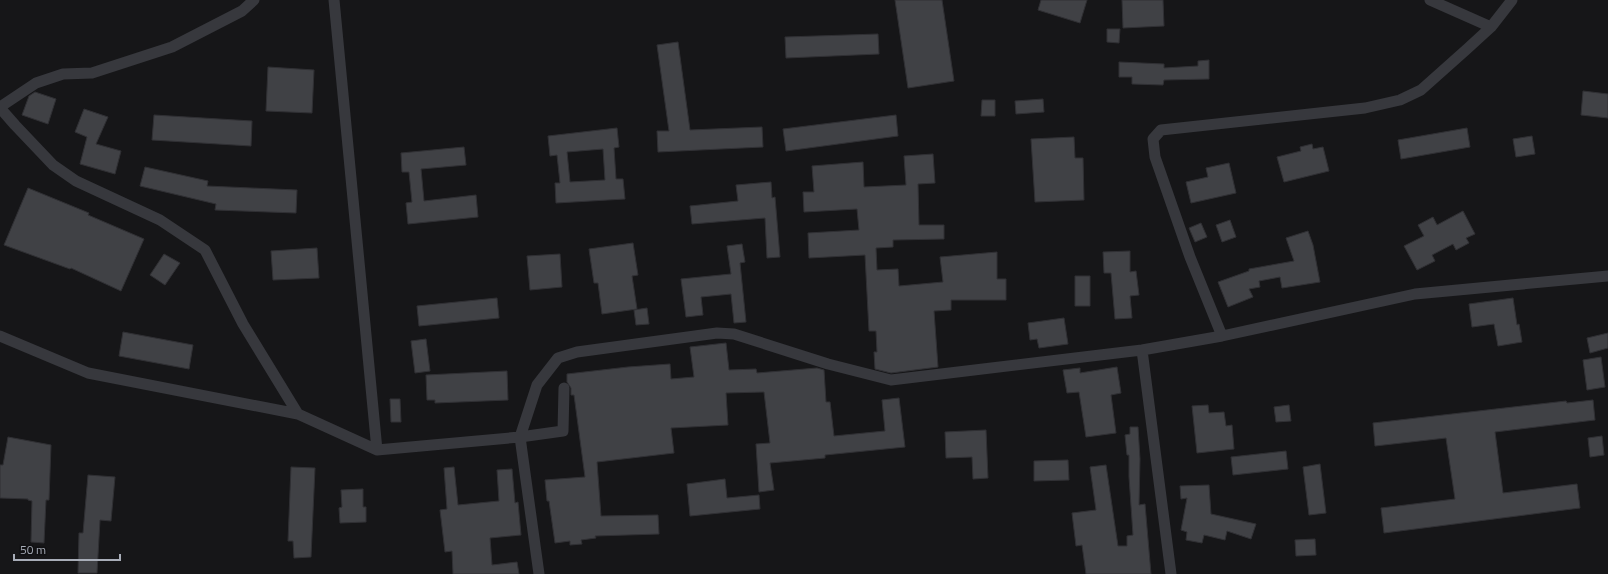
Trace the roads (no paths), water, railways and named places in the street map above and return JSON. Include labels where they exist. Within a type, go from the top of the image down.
[{"type":"street","points":[[254,0],[242,11],[172,47],[92,73],[63,74],[36,84],[0,107],[36,149],[53,165],[76,182],[160,220],[206,250],[243,324],[298,414]]},
{"type":"street","points":[[334,0],[377,450]]},
{"type":"street","points":[[1430,0],[1491,27]]},
{"type":"street","points":[[1222,336],[1190,257],[1155,157],[1153,139],[1161,130],[1365,108],[1400,100],[1421,90],[1491,27],[1512,0]]},
{"type":"street","points":[[539,574],[520,437],[537,385],[558,358],[577,352],[717,333],[734,334],[828,364],[891,380],[1142,350],[1222,336],[1415,294],[1608,276]]},
{"type":"street","points":[[0,336],[88,373],[298,414],[377,450],[520,437],[564,431],[564,388]]},
{"type":"street","points":[[1142,350],[1171,574]]}]
